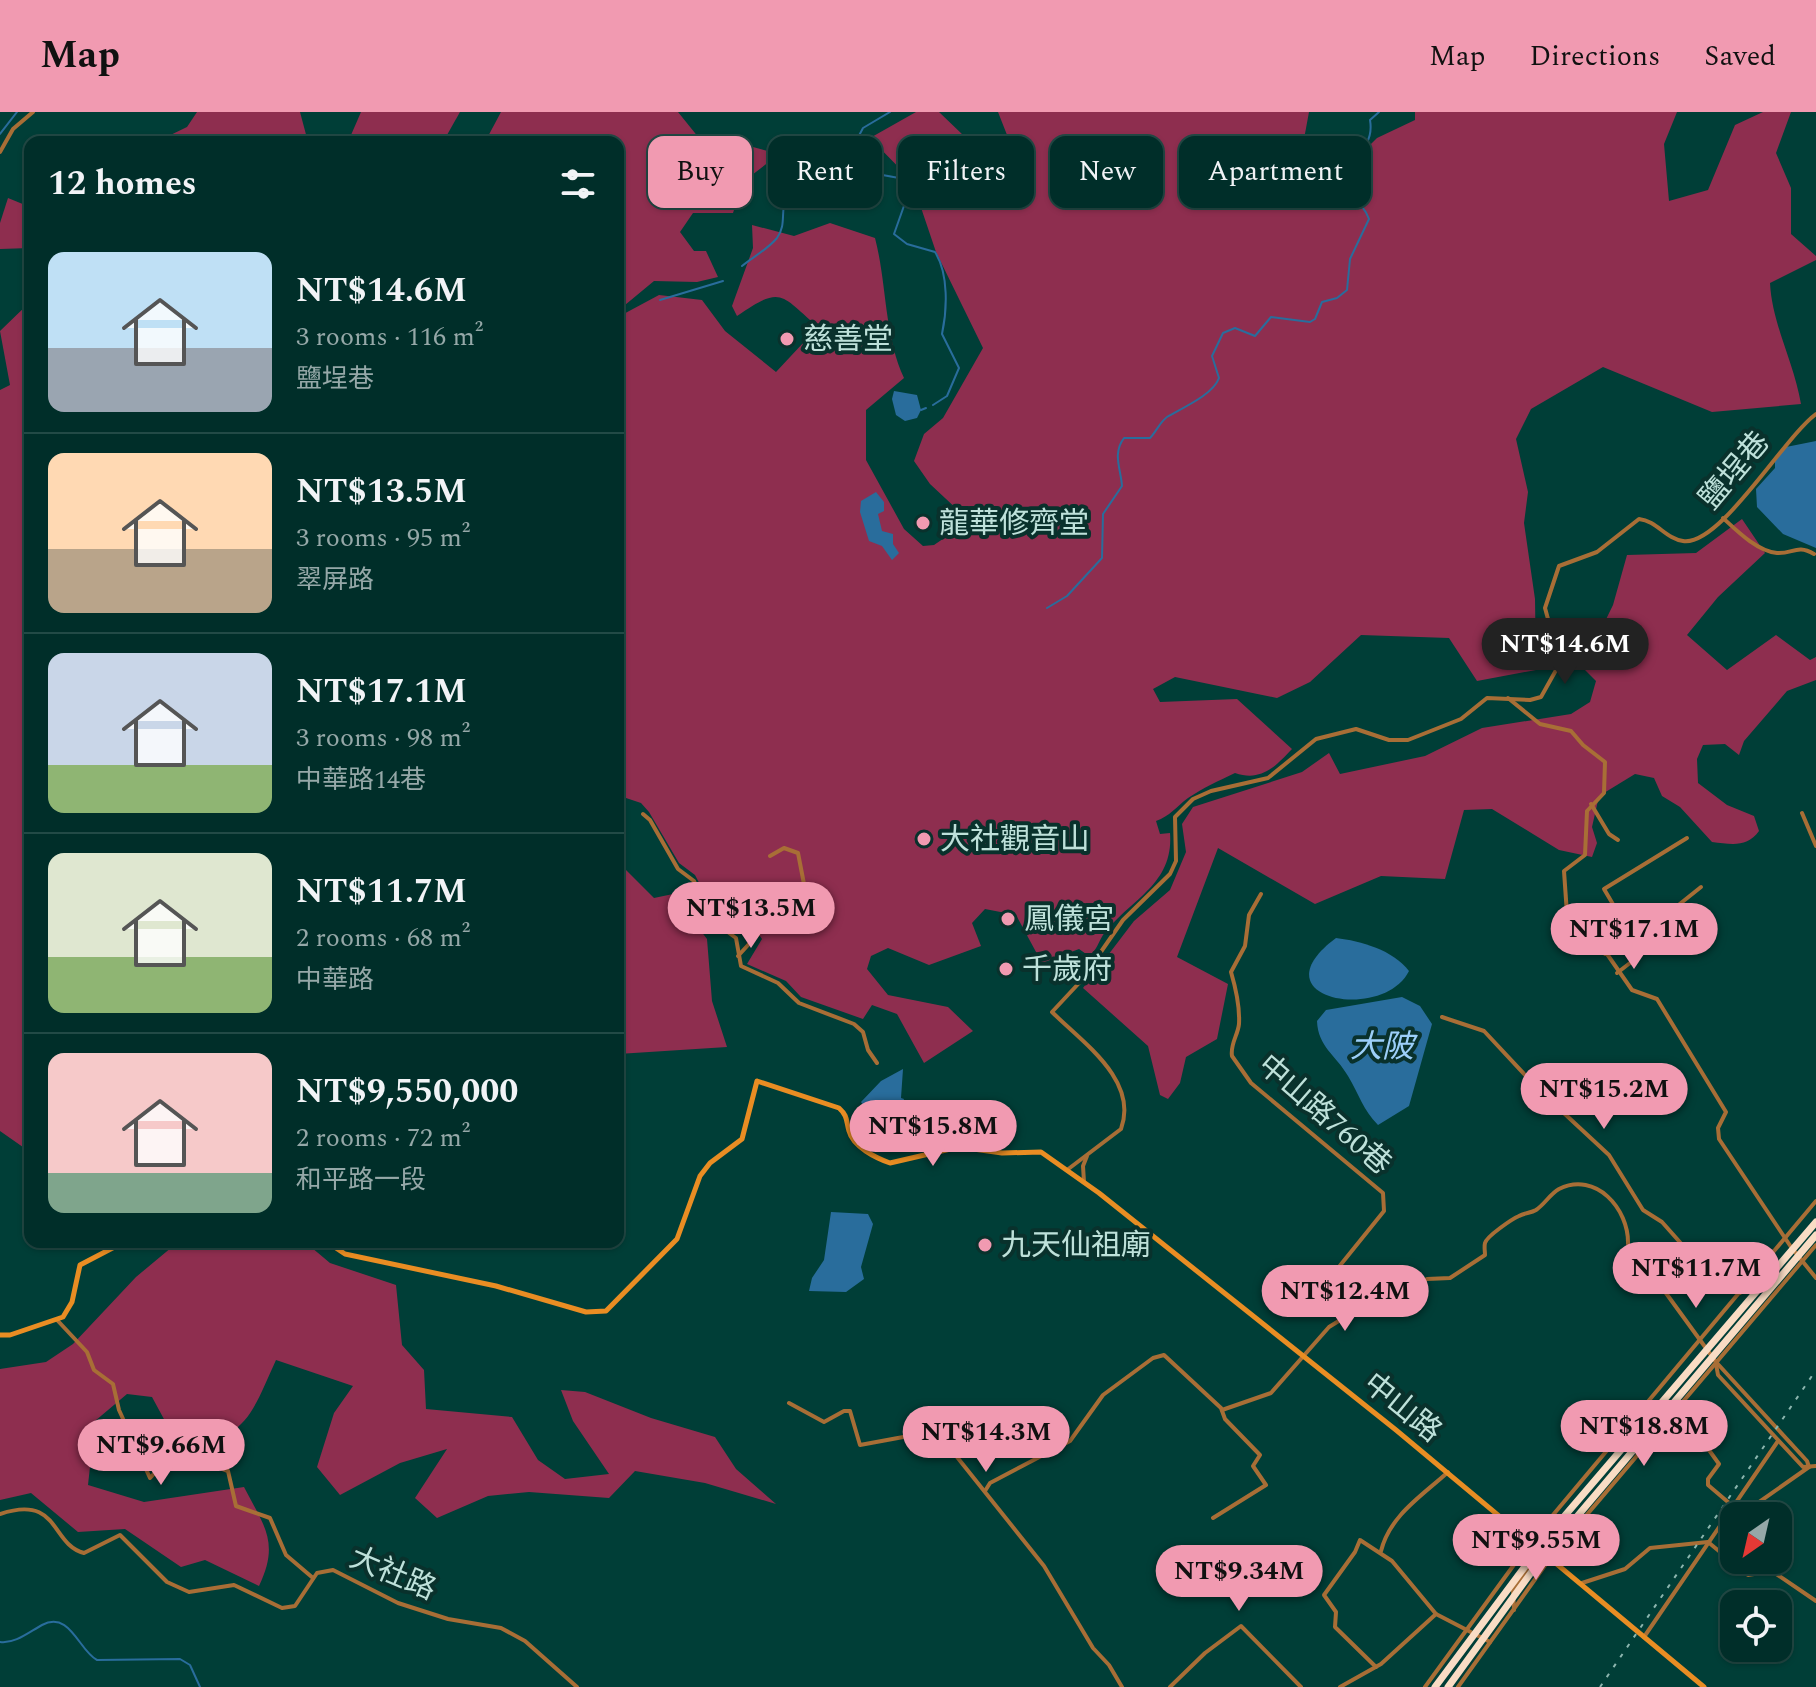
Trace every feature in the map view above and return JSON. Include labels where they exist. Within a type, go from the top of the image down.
[{"type":"highway","points":[[1435,1687],[1550,1533],[1816,1222]]},
{"type":"highway","points":[[1448,1687],[1541,1559],[1816,1235]]},
{"type":"main road","name":"中山路","points":[[336,1248],[345,1254],[496,1286],[558,1306],[595,1313],[611,1308],[677,1239],[705,1168],[742,1139],[757,1081],[843,1111],[852,1138],[864,1150],[890,1163],[964,1147],[1002,1153],[1037,1151],[1085,1183],[1448,1472],[1704,1687]]},
{"type":"main road","points":[[0,1335],[58,1321],[70,1306],[80,1265],[113,1248]]},
{"type":"street","points":[[0,152],[16,125],[33,112]]},
{"type":"street","name":"鹽埕巷","points":[[1089,1153],[1121,1129],[1123,1099],[1115,1074],[1052,1012],[1080,982],[1123,920],[1170,874],[1176,861],[1175,817],[1180,809],[1211,791],[1268,778],[1316,739],[1361,729],[1389,740],[1408,740],[1461,719],[1484,699],[1509,697],[1530,700],[1541,697],[1559,666],[1545,608],[1550,584],[1563,563],[1597,552],[1639,519],[1676,539],[1689,542],[1704,537],[1800,425],[1816,414]]},
{"type":"street","points":[[1723,518],[1744,538],[1774,552],[1798,547],[1814,554]]},
{"type":"street","points":[[1509,697],[1507,701],[1540,724],[1571,731],[1605,762],[1604,793],[1591,804],[1585,822],[1585,855],[1564,871],[1566,910],[1598,941],[1617,973],[1632,990],[1657,999],[1683,1036],[1726,1112],[1718,1128],[1719,1139],[1785,1239],[1816,1278]]},
{"type":"street","points":[[1591,804],[1609,834],[1618,840]]},
{"type":"street","points":[[1802,813],[1816,846]]},
{"type":"street","points":[[643,814],[650,820],[678,869],[694,881],[711,920],[736,938],[738,956],[747,972],[778,983],[799,1003],[854,1024],[863,1032],[868,1050],[877,1063]]},
{"type":"street","points":[[1605,954],[1630,933],[1604,889],[1687,838]]},
{"type":"street","points":[[738,956],[804,884],[798,853],[784,848],[770,856]]},
{"type":"street","points":[[1617,973],[1674,929],[1666,915],[1701,887]]},
{"type":"street","name":"中山路760巷","points":[[1261,894],[1248,918],[1243,953],[1231,972],[1238,990],[1235,1007],[1239,1022],[1232,1056],[1241,1073],[1260,1091],[1383,1193],[1384,1211],[1338,1268],[1371,1300]]},
{"type":"street","points":[[1442,1017],[1484,1031],[1539,1090],[1609,1155],[1643,1210],[1662,1222],[1717,1284],[1740,1293]]},
{"type":"street","points":[[1067,1170],[1089,1153]]},
{"type":"street","points":[[1085,1183],[1083,1166],[1089,1153]]},
{"type":"street","points":[[1222,1410],[1271,1393],[1329,1327],[1371,1300],[1392,1288],[1409,1288],[1427,1279],[1450,1278],[1485,1255],[1487,1240],[1513,1219],[1536,1210],[1556,1190],[1568,1186],[1594,1186],[1608,1195],[1628,1233],[1628,1244]]},
{"type":"street","points":[[1425,1687],[1532,1540],[1816,1201]]},
{"type":"street","points":[[1458,1687],[1551,1557],[1816,1245]]},
{"type":"street","points":[[1655,1278],[1716,1362],[1807,1461],[1809,1467]]},
{"type":"street","points":[[58,1321],[87,1352],[94,1370],[113,1384],[119,1410],[150,1478],[160,1467],[189,1457],[228,1471],[236,1506],[270,1518],[286,1555],[313,1578]]},
{"type":"street","points":[[984,1491],[990,1483],[1070,1441],[1103,1395],[1157,1356],[1166,1356],[1222,1410],[1225,1419],[1259,1453],[1253,1466],[1266,1483],[1213,1518]]},
{"type":"street","points":[[1716,1362],[1718,1375],[1778,1441],[1803,1467],[1816,1466]]},
{"type":"street","points":[[789,1403],[824,1422],[850,1411],[860,1445],[925,1433],[951,1435],[954,1452],[1044,1566],[1093,1648],[1109,1665],[1122,1687]]},
{"type":"street","points":[[1678,1407],[1719,1464],[1708,1485],[1729,1502]]},
{"type":"street","points":[[1737,1502],[1778,1441]]},
{"type":"street","points":[[1760,1502],[1809,1467]]},
{"type":"street","points":[[1381,1552],[1393,1524],[1411,1502],[1448,1472]]},
{"type":"street","points":[[1514,1610],[1513,1590],[1565,1520],[1567,1498]]},
{"type":"street","name":"大社路","points":[[0,1514],[27,1510],[42,1514],[54,1523],[76,1550],[84,1553],[120,1535],[167,1582],[189,1592],[234,1585],[271,1605],[289,1609],[295,1606],[317,1573],[333,1570],[398,1603],[448,1619],[501,1628],[525,1641],[577,1687]]},
{"type":"street","points":[[1644,1637],[1720,1526]]},
{"type":"street","points":[[1376,1667],[1335,1627],[1336,1612],[1324,1595],[1360,1540],[1381,1552],[1436,1614],[1490,1642]]},
{"type":"street","points":[[1582,1583],[1625,1569],[1650,1548],[1709,1542],[1748,1575],[1754,1577],[1769,1570],[1816,1601]]},
{"type":"street","points":[[1340,1687],[1376,1667],[1436,1614]]},
{"type":"street","points":[[1170,1687],[1205,1653],[1241,1626],[1301,1687]]},
{"type":"shaded area","points":[[197,112],[300,112],[306,136],[168,136],[187,127]]},
{"type":"shaded area","points":[[361,112],[460,112],[446,136],[351,136]]},
{"type":"shaded area","points":[[501,112],[678,112],[697,136],[648,136],[648,208],[735,208],[733,213],[693,213],[680,232],[694,251],[706,251],[718,277],[697,282],[654,281],[624,305],[624,136],[488,136]]},
{"type":"shaded area","points":[[916,112],[939,112],[964,136],[898,136],[898,167],[882,150],[882,136],[874,136]]},
{"type":"shaded area","points":[[998,112],[1309,112],[1305,136],[1179,136],[1179,208],[1371,208],[1371,144],[1415,120],[1415,112],[1677,112],[1664,144],[1669,201],[1708,190],[1735,125],[1763,112],[1791,112],[1776,153],[1791,188],[1791,234],[1816,256],[1816,260],[1770,283],[1775,313],[1801,404],[1712,412],[1603,367],[1531,409],[1516,439],[1528,492],[1524,523],[1535,599],[1536,670],[1477,681],[1449,638],[1361,635],[1310,682],[1277,698],[1175,677],[1153,689],[1160,702],[1237,699],[1292,749],[1267,771],[1252,776],[1235,773],[1194,794],[1156,821],[1160,834],[1170,833],[1165,866],[1158,879],[1114,922],[1089,956],[1079,949],[1042,963],[1016,915],[985,909],[972,923],[981,946],[929,965],[888,948],[871,956],[867,969],[888,995],[948,1007],[973,1031],[924,1063],[897,1014],[872,1005],[863,1019],[801,997],[786,981],[747,964],[762,939],[746,916],[708,900],[695,875],[679,863],[649,812],[641,803],[624,797],[624,314],[659,295],[702,300],[725,331],[776,372],[818,327],[796,307],[780,298],[763,300],[737,316],[732,306],[753,248],[752,225],[794,236],[830,223],[875,238],[889,327],[904,378],[866,410],[866,460],[904,529],[923,546],[934,545],[956,530],[960,512],[930,484],[914,461],[924,434],[943,418],[983,348],[936,252],[921,208],[1034,208],[1034,136],[1007,136]]},
{"type":"shaded area","points":[[752,147],[768,151],[768,163],[752,175]]},
{"type":"shaded area","points":[[8,198],[24,205],[24,248],[0,249],[0,223]]},
{"type":"shaded area","points":[[24,308],[24,1148],[0,1131],[0,390],[10,385],[0,331]]},
{"type":"shaded area","points":[[1742,519],[1765,553],[1718,597],[1687,635],[1727,670],[1776,635],[1810,660],[1816,657],[1816,680],[1787,691],[1744,741],[1739,755],[1725,744],[1703,745],[1697,759],[1698,783],[1727,805],[1754,816],[1759,831],[1754,836],[1738,844],[1712,842],[1680,807],[1662,796],[1654,778],[1635,774],[1599,796],[1592,827],[1597,843],[1592,857],[1559,850],[1492,809],[1464,810],[1445,879],[1381,876],[1315,904],[1218,848],[1177,957],[1228,984],[1217,1039],[1186,1057],[1180,1083],[1168,1099],[1160,1095],[1148,1046],[1083,988],[1134,921],[1170,890],[1186,852],[1182,824],[1193,807],[1302,772],[1329,753],[1340,774],[1425,756],[1482,728],[1571,714],[1590,702],[1596,681],[1569,654],[1593,646],[1613,605],[1627,555],[1696,553]]},
{"type":"shaded area","points":[[624,868],[654,898],[673,894],[707,939],[712,1001],[727,1047],[624,1054]]},
{"type":"shaded area","points":[[171,1248],[312,1248],[330,1263],[396,1285],[402,1345],[424,1370],[426,1409],[512,1417],[538,1460],[565,1479],[609,1474],[573,1421],[561,1390],[585,1392],[651,1418],[715,1437],[736,1469],[776,1504],[705,1483],[635,1471],[609,1498],[529,1492],[488,1496],[437,1518],[415,1498],[447,1449],[400,1463],[340,1495],[317,1467],[334,1413],[353,1386],[276,1360],[260,1396],[243,1422],[218,1438],[201,1443],[178,1445],[152,1397],[127,1394],[95,1421],[88,1485],[144,1502],[244,1487],[263,1524],[269,1546],[259,1586],[205,1560],[181,1567],[125,1529],[78,1532],[31,1493],[0,1500],[0,1369],[46,1362],[73,1344],[136,1277]]},
{"type":"water","points":[[894,391],[917,395],[921,410],[917,418],[905,421],[896,415],[892,399]]},
{"type":"water","points":[[1816,441],[1816,548],[1783,534],[1757,507],[1756,489],[1775,468],[1775,461],[1786,447]]},
{"type":"water","points":[[876,492],[884,502],[884,511],[878,514],[882,531],[893,534],[893,544],[899,553],[892,560],[882,546],[869,541],[860,512],[861,501]]},
{"type":"water","name":"大陂","points":[[1336,938],[1376,948],[1394,957],[1409,971],[1395,987],[1375,996],[1353,999],[1332,997],[1316,989],[1309,976],[1315,959]]},
{"type":"water","name":"大陂","points":[[1402,997],[1420,1006],[1432,1024],[1409,1106],[1378,1125],[1324,1044],[1317,1021],[1326,1010]]},
{"type":"water","points":[[903,1069],[901,1098],[904,1099],[901,1109],[895,1124],[883,1133],[861,1102],[881,1081]]},
{"type":"water","points":[[831,1212],[868,1214],[873,1224],[861,1267],[864,1279],[846,1292],[809,1291],[812,1278],[824,1260]]},
{"type":"waterway","points":[[0,134],[17,112]]},
{"type":"waterway","points":[[742,266],[777,238],[785,201],[801,176],[815,167],[844,164],[863,128],[890,112]]},
{"type":"waterway","points":[[1047,608],[1067,596],[1102,558],[1103,514],[1122,486],[1118,456],[1120,444],[1124,438],[1150,438],[1167,417],[1216,384],[1219,378],[1212,356],[1223,333],[1235,328],[1255,336],[1271,317],[1310,322],[1315,319],[1322,302],[1337,298],[1347,290],[1350,259],[1369,219],[1336,175],[1365,145],[1371,130],[1370,120],[1379,112]]},
{"type":"waterway","points":[[882,175],[899,178],[905,203],[894,234],[907,244],[935,252],[943,271],[946,304],[942,334],[959,368],[947,396],[933,405]]},
{"type":"waterway","points":[[660,300],[723,281]]},
{"type":"waterway","points":[[921,410],[926,408]]},
{"type":"waterway","points":[[0,1642],[16,1639],[42,1625],[60,1623],[97,1660],[180,1659],[190,1665],[200,1687]]},
{"type":"railway","points":[[1600,1687],[1816,1370]]},
{"type":"place","name":"慈善堂","points":[[787,339]]},
{"type":"place","name":"龍華修齊堂","points":[[923,523]]},
{"type":"place","name":"大社觀音山","points":[[924,839]]},
{"type":"place","name":"鳳儀宮","points":[[1008,919]]},
{"type":"place","name":"千歲府","points":[[1006,969]]},
{"type":"place","name":"九天仙祖廟","points":[[985,1245]]}]
